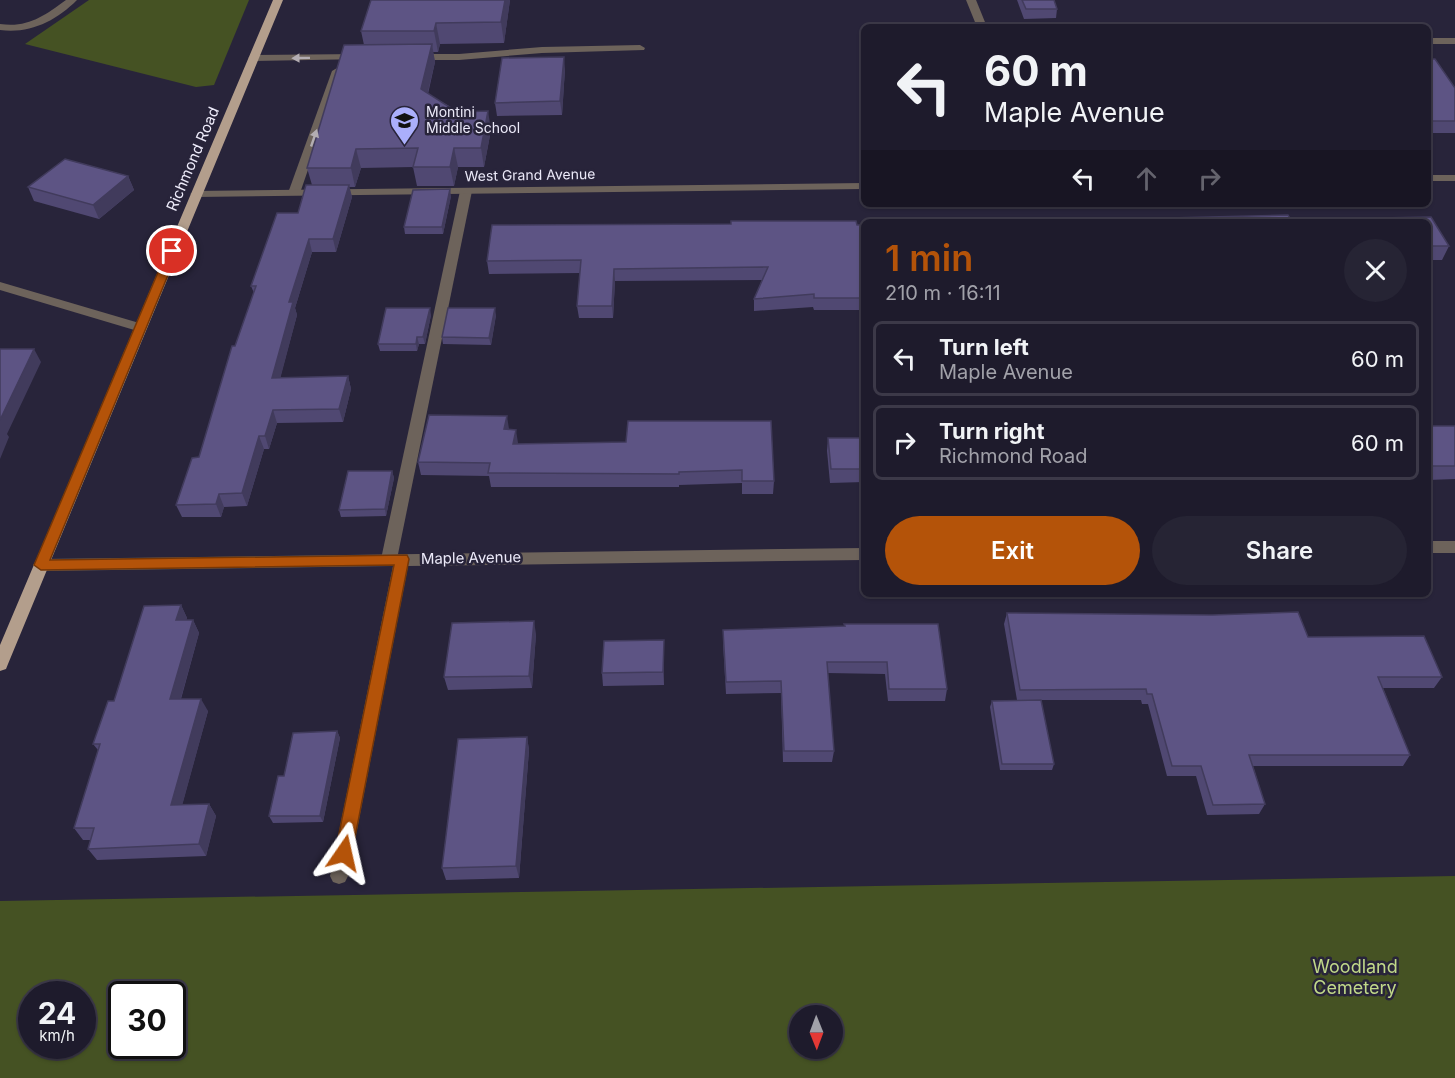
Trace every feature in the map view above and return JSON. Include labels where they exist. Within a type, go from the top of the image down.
[{"type":"main road","name":"Richmond Road","points":[[0,664],[278,0]]},
{"type":"street","points":[[0,27],[16,30],[30,28],[72,0]]},
{"type":"street","points":[[971,0],[981,24]]},
{"type":"street","points":[[1431,41],[1455,41]]},
{"type":"street","points":[[400,57],[640,48]]},
{"type":"street","points":[[294,193],[342,57]]},
{"type":"street","points":[[253,58],[377,57]]},
{"type":"street","points":[[1431,178],[1455,178]]},
{"type":"street","name":"West Grand Avenue","points":[[196,194],[861,186]]},
{"type":"street","points":[[339,876],[466,191]]},
{"type":"street","points":[[0,286],[141,328]]},
{"type":"street","points":[[1431,547],[1455,547]]},
{"type":"street","name":"Maple Avenue","points":[[41,565],[861,554]]},
{"type":"green space","points":[[89,0],[249,0],[214,85],[196,87],[25,44]]},
{"type":"green space","name":"Woodland Cemetery","points":[[1455,876],[1455,1078],[0,1078],[0,901]]},
{"type":"building","points":[[371,0],[505,0],[501,22],[436,23],[434,31],[361,31]]},
{"type":"building","points":[[1022,0],[1054,0],[1057,9],[1026,9]]},
{"type":"building","points":[[432,44],[421,89],[457,112],[488,111],[481,148],[454,148],[450,167],[413,167],[418,148],[356,149],[351,168],[307,168],[344,45]]},
{"type":"building","points":[[564,57],[560,101],[495,103],[502,58]]},
{"type":"building","points":[[1431,59],[1435,59],[1455,88],[1455,121],[1431,121]]},
{"type":"building","points":[[65,159],[128,176],[93,205],[28,187]]},
{"type":"building","points":[[306,185],[349,185],[333,239],[309,239],[289,302],[293,302],[272,378],[348,376],[339,409],[273,410],[265,436],[259,436],[242,493],[219,494],[216,504],[176,505],[192,458],[199,457],[232,346],[235,346],[256,286],[251,286],[277,213],[298,213]]},
{"type":"building","points":[[450,189],[442,227],[404,227],[413,190]]},
{"type":"building","points":[[1288,215],[1290,219],[1126,219]]},
{"type":"building","points":[[1431,217],[1449,246],[1431,246],[1431,219],[1379,218]]},
{"type":"building","points":[[731,221],[856,221],[857,225],[861,225],[861,298],[814,298],[814,294],[754,299],[768,267],[614,269],[612,306],[577,306],[581,260],[487,261],[492,225],[731,224]]},
{"type":"building","points":[[386,308],[430,308],[423,337],[417,337],[416,344],[378,344]]},
{"type":"building","points":[[448,308],[495,308],[489,338],[442,337]]},
{"type":"building","points":[[0,349],[34,349],[0,420]]},
{"type":"building","points":[[429,415],[507,416],[504,429],[516,430],[513,444],[626,442],[628,421],[771,421],[774,481],[742,481],[742,470],[679,472],[679,474],[488,473],[490,463],[418,462]]},
{"type":"building","points":[[1431,426],[1455,426],[1455,466],[1431,466]]},
{"type":"building","points":[[828,438],[861,438],[861,469],[831,469]]},
{"type":"building","points":[[348,471],[392,471],[385,509],[339,510]]},
{"type":"building","points":[[181,605],[176,620],[193,620],[170,699],[201,699],[171,805],[209,804],[199,844],[88,849],[94,828],[74,828],[100,744],[93,744],[108,701],[114,701],[144,606]]},
{"type":"building","points":[[1298,612],[1308,637],[1424,636],[1442,677],[1378,677],[1410,755],[1249,755],[1265,804],[1213,805],[1201,766],[1172,766],[1152,694],[1147,694],[1146,689],[1020,690],[1007,613],[1212,615]]},
{"type":"building","points":[[534,621],[529,676],[444,677],[452,623]]},
{"type":"building","points":[[844,624],[938,624],[947,689],[889,689],[887,662],[827,662],[834,751],[784,751],[781,681],[726,682],[723,630],[845,626]]},
{"type":"building","points":[[664,640],[663,672],[602,673],[604,641]]},
{"type":"building","points":[[1041,700],[1054,764],[1002,764],[992,701]]},
{"type":"building","points":[[337,731],[320,816],[269,816],[278,776],[284,776],[293,733]]},
{"type":"building","points":[[527,737],[516,866],[442,868],[458,739]]},
{"type":"place","name":"Montini Middle School","points":[[405,146]]},
{"type":"route","points":[[172,251],[41,565],[402,559],[344,853]]}]
